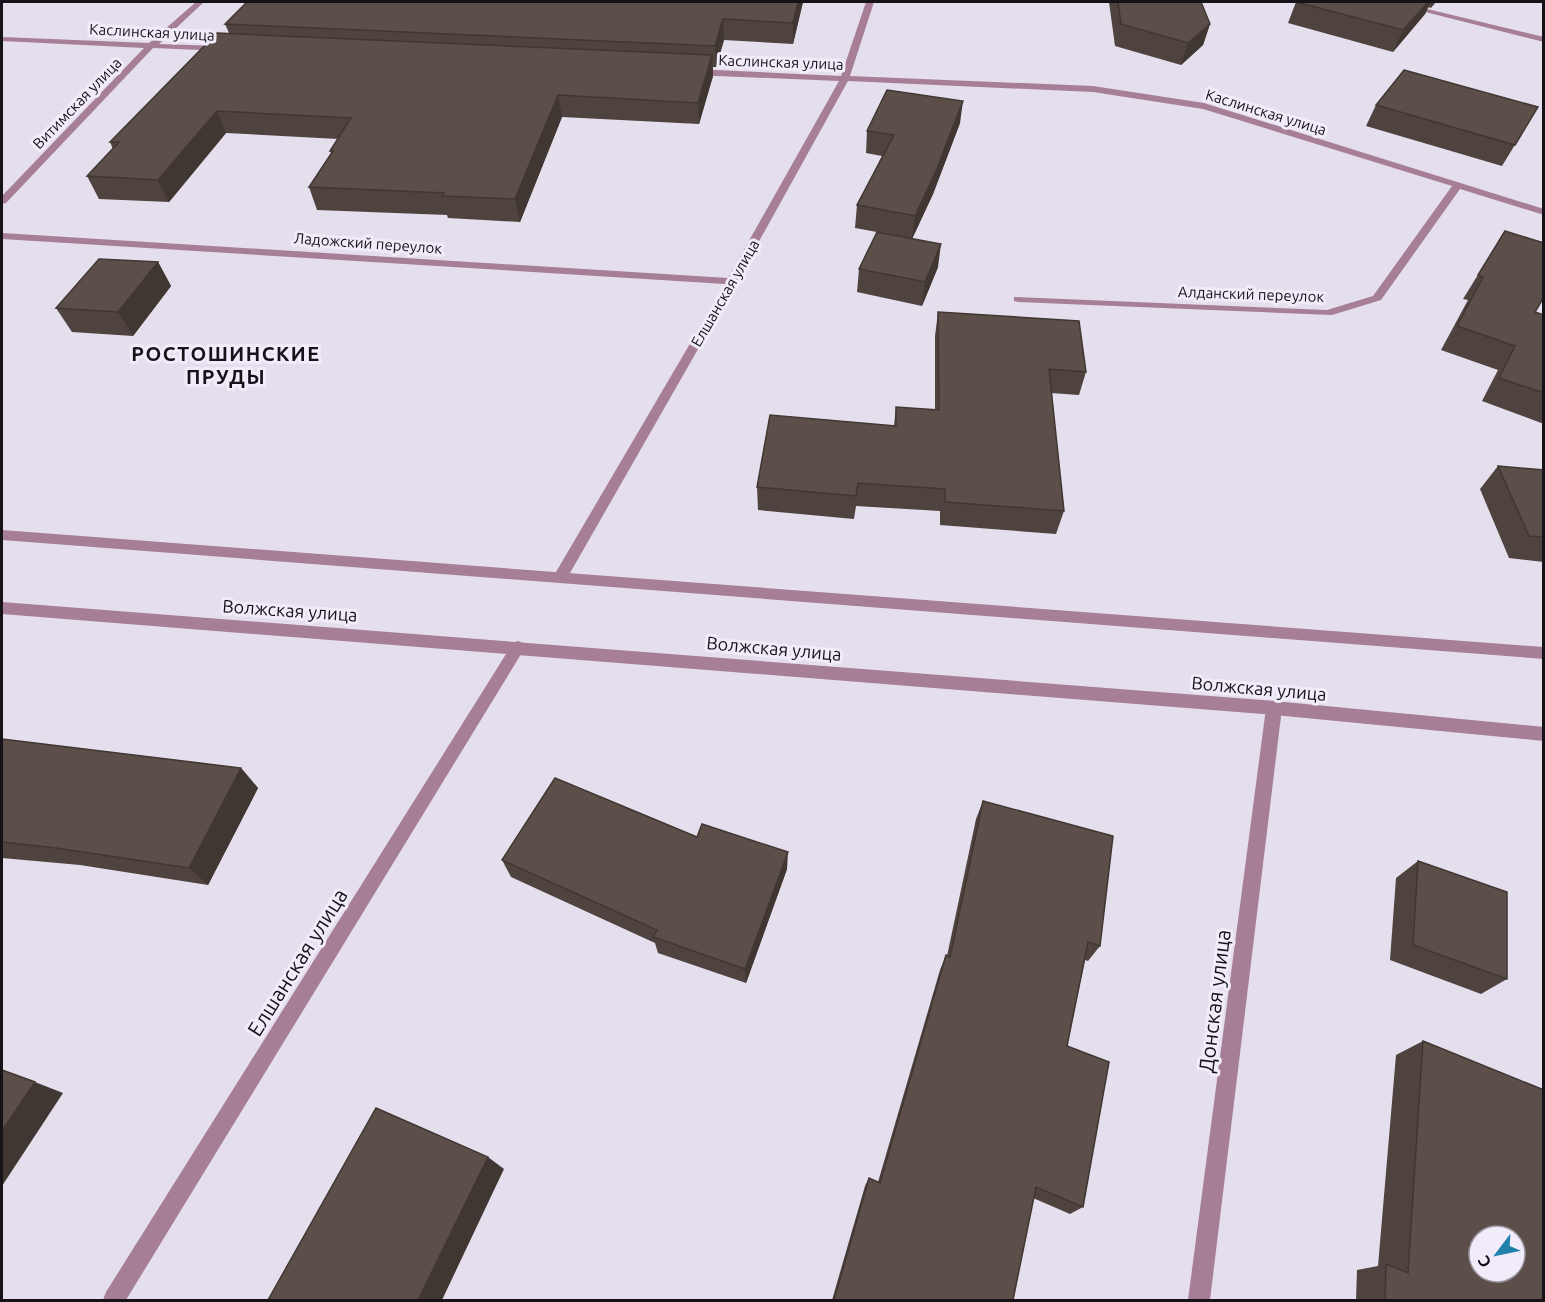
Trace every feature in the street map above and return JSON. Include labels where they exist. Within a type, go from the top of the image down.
[{"type":"street","name":"Витимская улица","points":[[2,201],[151,46],[200,2]]},
{"type":"street","name":"Елшанская улица","points":[[561,576],[732,281],[845,78],[870,2]]},
{"type":"street","points":[[1390,2],[1544,40]]},
{"type":"street","name":"Каслинская улица","points":[[2,39],[234,50]]},
{"type":"street","name":"Каслинская улица","points":[[686,72],[1093,89],[1204,106],[1544,212]]},
{"type":"street","name":"Алданский переулок","points":[[1018,299],[1328,313],[1377,298],[1458,185]]},
{"type":"street","name":"Ладожский переулок","points":[[2,236],[732,281]]},
{"type":"street","points":[[2,535],[1544,653]]},
{"type":"street","name":"Волжская улица","points":[[2,608],[1274,708],[1544,734]]},
{"type":"street","name":"Елшанская улица","points":[[114,1300],[518,647]]},
{"type":"street","name":"Донская улица","points":[[1199,1300],[1274,708]]},
{"type":"building","points":[[247,2],[798,2],[793,23],[723,19],[715,46],[225,24]]},
{"type":"building","points":[[1118,2],[1201,2],[1210,24],[1188,43],[1121,24]]},
{"type":"building","points":[[1296,2],[1428,2],[1403,30]]},
{"type":"building","points":[[217,33],[712,55],[698,103],[558,95],[515,199],[442,196],[444,193],[309,187],[351,118],[217,111],[158,180],[87,176],[119,142],[110,142]]},
{"type":"building","points":[[1404,70],[1538,107],[1515,145],[1376,105]]},
{"type":"building","points":[[887,90],[963,101],[936,171],[915,216],[857,205],[894,135],[867,131]]},
{"type":"building","points":[[1505,231],[1544,243],[1544,297],[1535,312],[1544,315],[1544,393],[1499,378],[1515,346],[1457,326],[1483,277],[1478,275]]},
{"type":"building","points":[[877,232],[941,244],[925,282],[859,269]]},
{"type":"building","points":[[99,259],[158,262],[118,312],[56,308]]},
{"type":"building","points":[[938,312],[1079,321],[1086,372],[1049,369],[1064,511],[945,502],[945,489],[858,483],[856,496],[757,487],[770,415],[896,426],[896,407],[939,410]]},
{"type":"building","points":[[1498,466],[1544,470],[1544,537],[1529,536]]},
{"type":"building","points":[[2,739],[241,768],[189,868],[2,842]]},
{"type":"building","points":[[555,778],[697,837],[702,824],[788,852],[745,969],[653,937],[657,930],[502,860]]},
{"type":"building","points":[[983,801],[1113,836],[1100,946],[1088,942],[1067,1046],[1109,1062],[1083,1207],[1036,1187],[1013,1300],[834,1300],[869,1178],[880,1183],[946,955],[950,957]]},
{"type":"building","points":[[1418,861],[1507,892],[1507,979],[1413,945]]},
{"type":"building","points":[[1423,1041],[1544,1090],[1544,1300],[1385,1300],[1386,1264],[1408,1273]]},
{"type":"building","points":[[2,1070],[35,1082],[2,1131]]},
{"type":"building","points":[[376,1108],[488,1157],[418,1300],[268,1300]]},
{"type":"district","name":"РОСТОШИНСКИЕ ПРУДЫ","points":[[226,364]]}]
